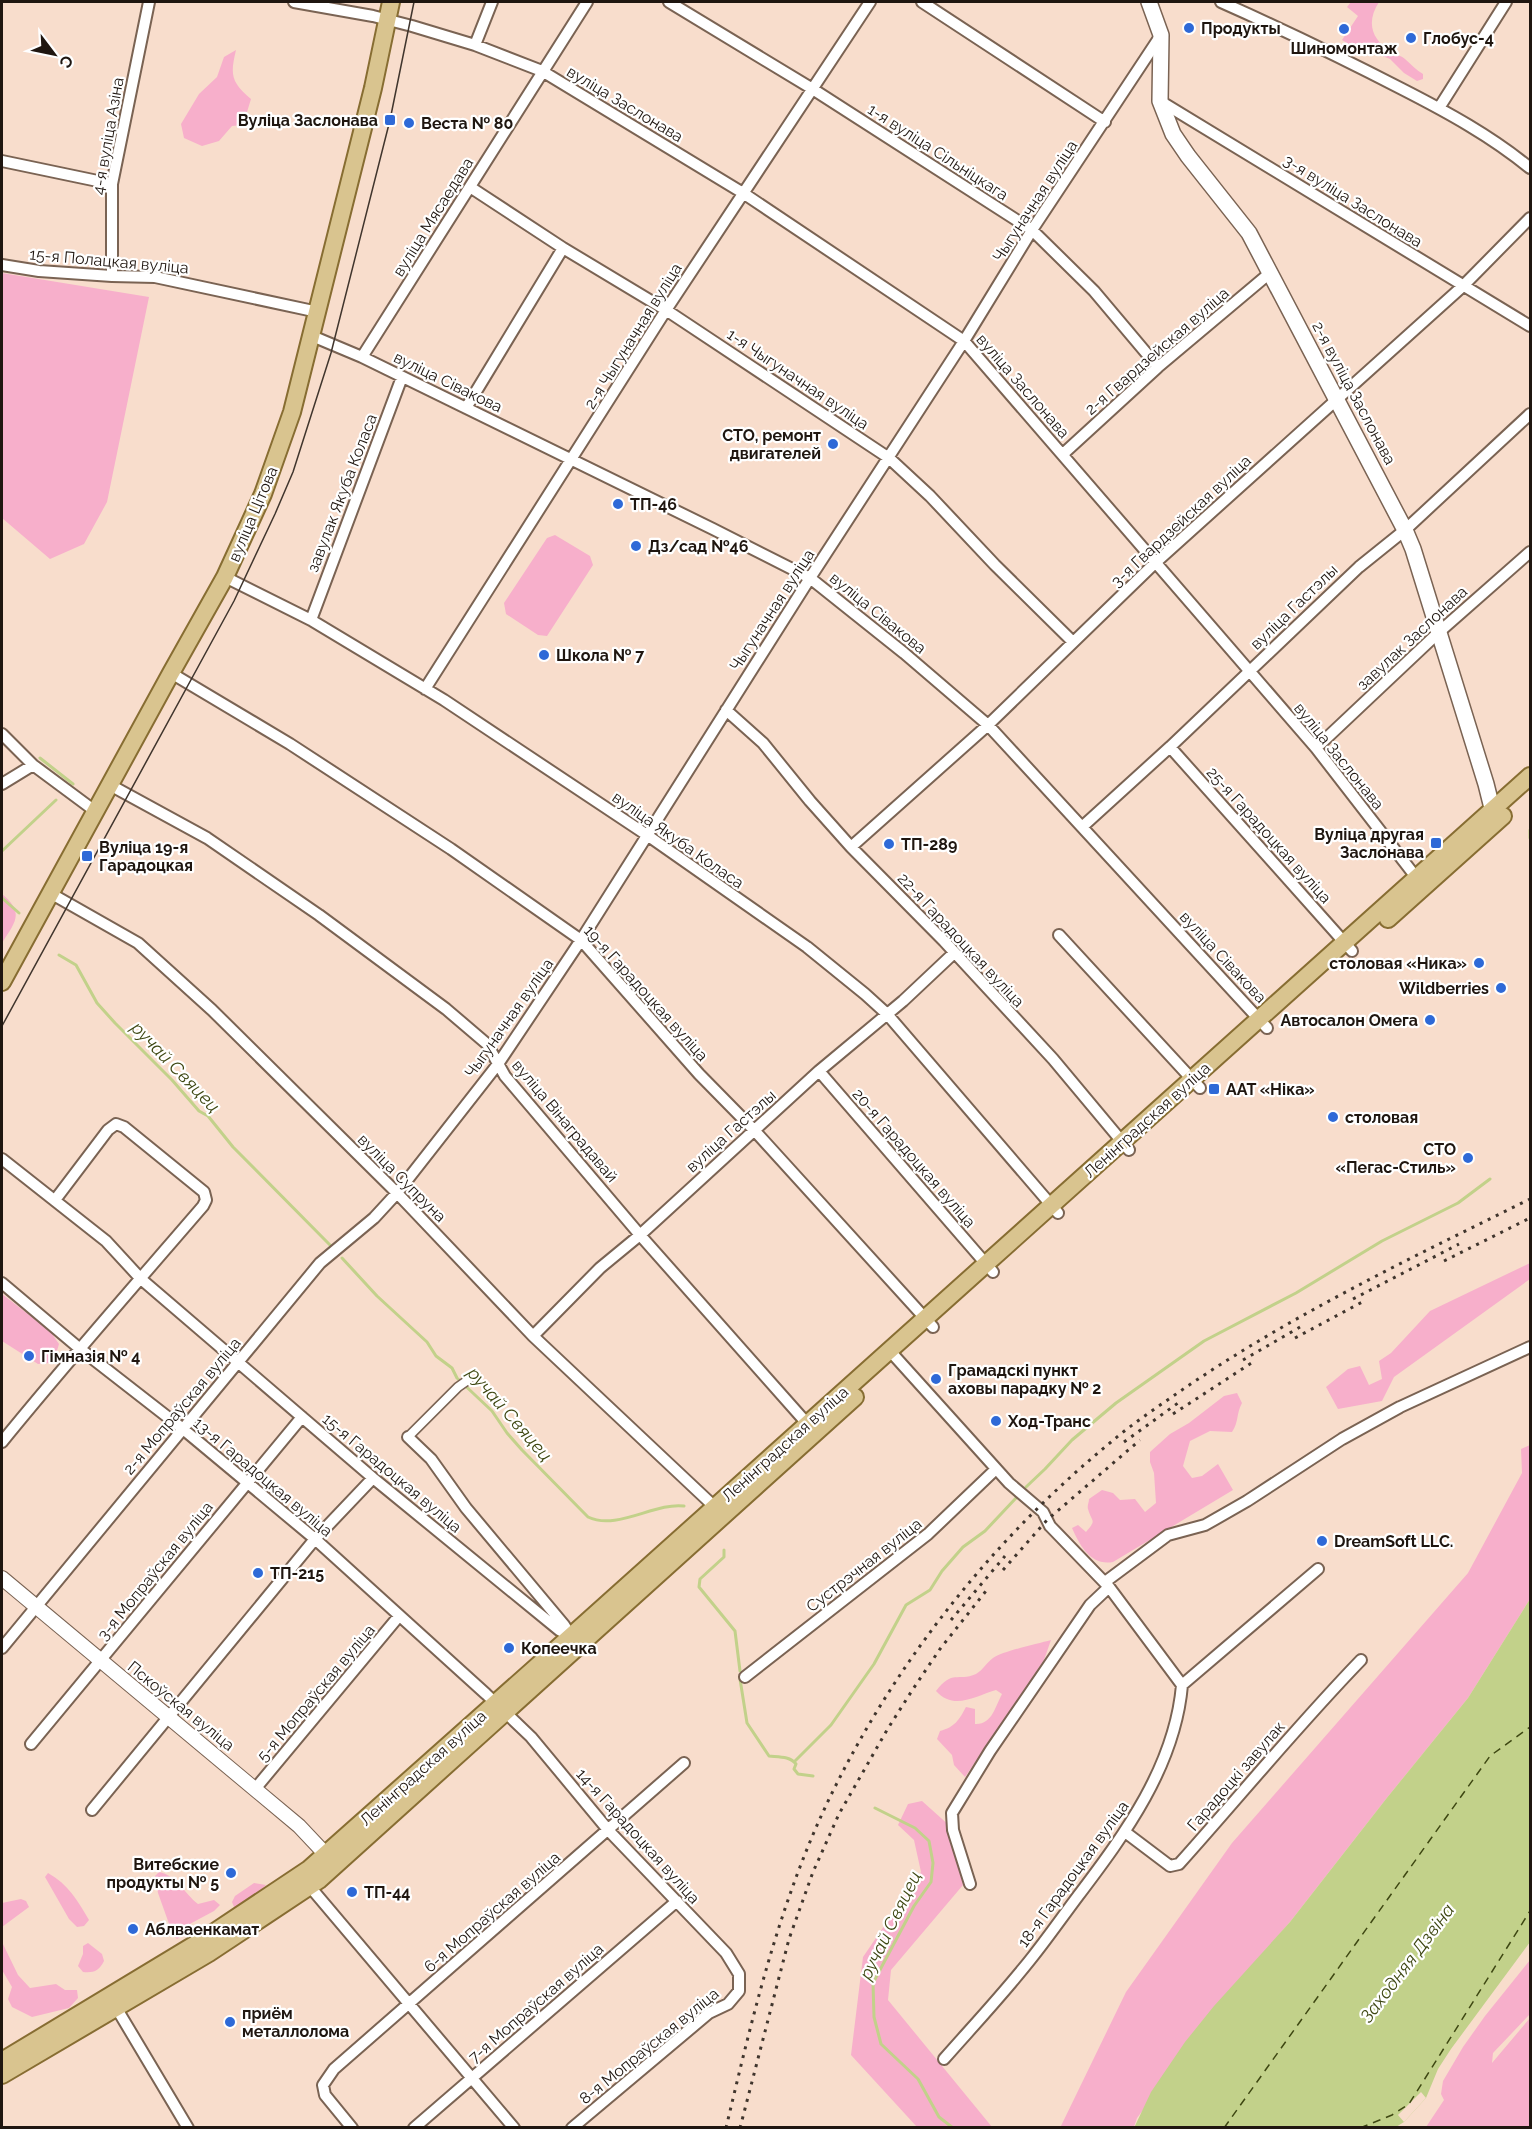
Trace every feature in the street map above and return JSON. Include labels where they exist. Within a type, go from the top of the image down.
[{"type":"main road","name":"вуліца Цітова","points":[[2,982],[225,577],[263,494],[292,412],[312,336],[373,88],[391,2]]},
{"type":"main road","name":"2-я вуліца Заслонава","points":[[1148,3],[1161,35],[1160,101],[1173,134],[1249,233],[1405,530],[1486,784],[1494,817]]},
{"type":"main road","name":"Ленінградская вуліца","points":[[1494,817],[1530,776]]},
{"type":"main road","name":"Ленінградская вуліца","points":[[2,2061],[209,1953],[305,1881],[1348,946],[1494,817],[1530,791]]},
{"type":"main road","name":"Ленінградская вуліца","points":[[2,2075],[117,1999]]},
{"type":"street","name":"4-я вуліца Азіна","points":[[112,276],[112,184],[149,2]]},
{"type":"street","name":"вуліца Заслонава","points":[[294,2],[387,20],[476,45],[542,71],[742,194],[964,341],[1316,748],[1420,882]]},
{"type":"street","points":[[476,45],[492,2]]},
{"type":"street","name":"вуліца Мясаедава","points":[[362,357],[587,2]]},
{"type":"street","name":"1-я вуліца Сільніцкага","points":[[669,2],[811,88],[1032,230],[1094,291],[1158,367]]},
{"type":"street","name":"2-я Чыгуначная вуліца","points":[[425,689],[666,310],[870,2]]},
{"type":"street","points":[[922,2],[1105,122]]},
{"type":"street","points":[[1221,2],[1329,51],[1439,108],[1502,145],[1530,168]]},
{"type":"street","points":[[1439,108],[1506,2]]},
{"type":"street","name":"Чыгуначная вуліца","points":[[397,1193],[498,1064],[581,939],[810,578],[964,341],[1032,230],[1161,35]]},
{"type":"street","name":"3-я вуліца Заслонава","points":[[1160,101],[1530,326]]},
{"type":"street","points":[[2,161],[112,184]]},
{"type":"street","name":"1-я Чыгуначная вуліца","points":[[470,187],[563,248],[666,310],[889,458],[930,496],[1072,642]]},
{"type":"street","name":"3-я Гвардзейская вуліца","points":[[851,847],[988,725],[1155,563],[1463,286],[1530,218]]},
{"type":"street","points":[[466,408],[563,248]]},
{"type":"street","name":"15-я Полацкая вуліца","points":[[2,265],[39,271],[155,277],[318,312]]},
{"type":"street","name":"2-я Гвардзейская вуліца","points":[[1064,454],[1158,367],[1271,272]]},
{"type":"street","name":"вуліца Сівакова","points":[[312,336],[362,357],[810,578],[904,652],[988,725],[1264,1023]]},
{"type":"street","name":"завулак Якуба Коласа","points":[[311,620],[402,377]]},
{"type":"street","name":"вуліца Гастэлы","points":[[1082,827],[1170,747],[1359,567],[1405,530],[1530,414]]},
{"type":"street","name":"завулак Заслонава","points":[[1316,748],[1438,633],[1530,552]]},
{"type":"street","name":"вуліца Якуба Коласа","points":[[225,577],[311,620],[425,689],[646,835],[807,947],[887,1014],[1054,1209]]},
{"type":"street","name":"19-я Гарадоцкая вуліца","points":[[171,673],[309,756],[451,849],[581,939],[699,1074],[754,1130],[929,1323]]},
{"type":"street","name":"22-я Гарадоцкая вуліца","points":[[726,710],[763,743],[851,847],[1053,1059],[1125,1146]]},
{"type":"street","points":[[2,734],[33,765],[95,811]]},
{"type":"street","name":"25-я Гарадоцкая вуліца","points":[[1170,747],[1348,946]]},
{"type":"street","points":[[2,784],[33,765]]},
{"type":"street","name":"вуліца Вінаградавай","points":[[110,784],[207,838],[319,915],[446,1009],[487,1044],[505,1076],[640,1235],[811,1428]]},
{"type":"street","name":"вуліца Супруна","points":[[50,893],[138,944],[212,1010],[397,1193],[533,1336],[678,1475],[719,1511]]},
{"type":"street","points":[[1059,935],[1196,1084]]},
{"type":"street","name":"вуліца Гастэлы","points":[[533,1336],[600,1268],[640,1235],[819,1071],[887,1014],[954,953]]},
{"type":"street","name":"20-я Гарадоцкая вуліца","points":[[819,1071],[990,1268]]},
{"type":"street","points":[[2,1442],[206,1200],[204,1192],[124,1127],[116,1124],[108,1130],[55,1200]]},
{"type":"street","name":"15-я Гарадоцкая вуліца","points":[[2,1160],[106,1241],[141,1279],[373,1478],[575,1641]]},
{"type":"street","name":"2-я Мопраўская вуліца","points":[[2,1648],[320,1263],[374,1218],[397,1193]]},
{"type":"street","name":"13-я Гарадоцкая вуліца","points":[[2,1283],[315,1539],[500,1708]]},
{"type":"street","points":[[970,1884],[953,1830],[952,1813],[990,1751],[1090,1605],[1107,1584],[1168,1534],[1205,1525],[1247,1501],[1342,1439],[1400,1407],[1530,1347]]},
{"type":"street","points":[[893,1355],[1009,1483],[1043,1512],[1050,1526],[1107,1584],[1182,1685],[1318,1569]]},
{"type":"street","points":[[408,1437],[458,1387],[468,1380]]},
{"type":"street","name":"3-я Мопраўская вуліца","points":[[31,1744],[302,1417]]},
{"type":"street","name":"15-я Гарадоцкая вуліца","points":[[408,1437],[430,1459],[466,1508],[575,1641]]},
{"type":"street","name":"Сустрэчная вуліца","points":[[745,1677],[928,1534],[996,1468]]},
{"type":"street","points":[[92,1810],[167,1716],[315,1539],[373,1478]]},
{"type":"street","name":"Пскоўская вуліца","points":[[2,1578],[299,1826],[330,1860]]},
{"type":"street","name":"5-я Мопраўская вуліца","points":[[255,1789],[399,1616]]},
{"type":"street","name":"Гарадоцкі завулак","points":[[1125,1832],[1170,1866],[1179,1864],[1312,1710],[1361,1660]]},
{"type":"street","name":"18-я Гарадоцкая вуліца","points":[[944,2059],[1034,1956],[1125,1832],[1153,1785],[1181,1703],[1182,1685]]},
{"type":"street","name":"14-я Гарадоцкая вуліца","points":[[500,1708],[531,1737],[609,1830],[726,1953]]},
{"type":"street","name":"6-я Мопраўская вуліца","points":[[352,2127],[325,2095],[323,2085],[334,2069],[684,1763]]},
{"type":"street","points":[[305,1881],[514,2127]]},
{"type":"street","name":"7-я Мопраўская вуліца","points":[[414,2127],[677,1901]]},
{"type":"street","name":"8-я Мопраўская вуліца","points":[[572,2127],[709,2013],[728,2004],[739,1991],[739,1974],[726,1953]]},
{"type":"street","points":[[117,1999],[188,2127]]},
{"type":"shaded area","points":[[1351,2],[1379,2],[1372,23],[1375,36],[1385,47],[1404,58],[1423,74],[1423,79],[1417,81],[1404,73],[1390,59],[1368,50],[1357,49],[1342,40],[1358,16],[1347,7]]},
{"type":"shaded area","points":[[236,50],[233,66],[234,78],[239,88],[251,99],[243,125],[232,126],[219,141],[202,146],[184,138],[181,124],[199,94],[217,77],[224,57]]},
{"type":"shaded area","points":[[2,273],[149,297],[107,502],[84,544],[50,559],[2,518]]},
{"type":"shaded area","points":[[555,535],[590,556],[593,565],[547,636],[538,635],[506,614],[504,603],[547,538]]},
{"type":"shaded area","points":[[2,894],[14,907],[16,918],[2,943]]},
{"type":"shaded area","points":[[1530,1263],[1530,1279],[1394,1377],[1382,1401],[1338,1409],[1326,1387],[1348,1369],[1360,1366],[1369,1385],[1382,1379],[1379,1361],[1391,1353],[1430,1311]]},
{"type":"shaded area","points":[[2,1294],[50,1331],[59,1344],[56,1354],[49,1363],[38,1364],[2,1341]]},
{"type":"shaded area","points":[[1237,1393],[1242,1403],[1232,1432],[1210,1431],[1190,1441],[1183,1466],[1192,1478],[1202,1476],[1218,1464],[1233,1490],[1113,1562],[1098,1561],[1092,1558],[1072,1528],[1078,1525],[1086,1532],[1092,1525],[1093,1521],[1088,1508],[1089,1499],[1102,1490],[1113,1493],[1120,1500],[1135,1499],[1145,1512],[1156,1503],[1150,1452],[1170,1434],[1189,1423],[1224,1396]]},
{"type":"shaded area","points":[[1530,1445],[1530,1599],[1468,1698],[1290,1922],[1256,1961],[1137,2118],[1134,2127],[1060,2128],[1126,1992],[1232,1843],[1468,1573],[1522,1473],[1521,1449]]},
{"type":"shaded area","points":[[1051,1640],[1044,1660],[965,1777],[954,1765],[952,1755],[937,1739],[940,1731],[956,1722],[966,1707],[975,1709],[975,1724],[985,1722],[992,1714],[1002,1694],[996,1690],[957,1701],[943,1697],[936,1691],[951,1678],[976,1674],[998,1655]]},
{"type":"shaded area","points":[[922,1801],[951,1827],[963,1885],[891,1970],[888,2000],[992,2127],[917,2127],[851,2055],[863,1957],[921,1872],[914,1840],[898,1825],[908,1804]]},
{"type":"shaded area","points":[[159,1872],[175,1881],[198,1904],[214,1900],[220,1905],[214,1911],[186,1926],[185,1933],[177,1939],[173,1935],[158,1893],[155,1876]]},
{"type":"shaded area","points":[[48,1873],[61,1882],[76,1900],[89,1920],[84,1926],[77,1927],[69,1919],[45,1877]]},
{"type":"shaded area","points":[[254,1883],[266,1885],[241,1909],[234,1907],[232,1902],[235,1896]]},
{"type":"shaded area","points":[[21,1899],[26,1901],[29,1907],[2,1927],[2,1903]]},
{"type":"shaded area","points":[[2,1942],[18,1975],[30,1988],[56,1984],[65,1990],[77,1990],[78,1998],[69,2008],[32,2017],[12,2007],[8,1999],[12,1987],[2,1970]]},
{"type":"shaded area","points":[[88,1943],[102,1954],[104,1961],[96,1971],[83,1972],[78,1966],[83,1954],[83,1946]]},
{"type":"shaded area","points":[[1530,1960],[1530,2014],[1493,2053],[1492,2063],[1530,2018],[1530,2127],[1426,2127],[1444,2100],[1441,2094],[1443,2081],[1463,2047]]},
{"type":"water","name":"Заходняя Дзвіна","points":[[1530,1599],[1530,1942],[1451,2049],[1438,2069],[1426,2098],[1404,2122],[1396,2127],[1134,2128],[1151,2092],[1185,2042],[1214,2006],[1290,1922],[1468,1698]]},
{"type":"pier","points":[[1421,2092],[1426,2098],[1404,2122],[1398,2115]]},
{"type":"waterway","points":[[40,758],[73,784]]},
{"type":"waterway","name":"ручай Свяцец","points":[[2,851],[56,800]]},
{"type":"waterway","points":[[1530,830],[1530,838]]},
{"type":"waterway","name":"ручай Свяцец","points":[[2,898],[19,913]]},
{"type":"waterway","name":"ручай Свяцец","points":[[59,955],[76,965],[97,1003],[115,1023],[172,1080],[199,1111],[208,1116],[233,1147],[330,1245]]},
{"type":"waterway","points":[[1026,1487],[1072,1440],[1116,1403],[1204,1341],[1296,1293],[1382,1241],[1458,1203],[1490,1179]]},
{"type":"waterway","name":"ручай Свяцец","points":[[342,1258],[377,1296],[427,1342],[436,1356],[452,1368],[457,1378],[492,1411],[522,1450],[588,1517],[611,1521],[661,1508],[684,1506]]},
{"type":"waterway","points":[[795,1761],[831,1725],[874,1664],[906,1605],[930,1590],[942,1571],[963,1547],[985,1531],[1016,1498]]},
{"type":"waterway","name":"ручай Свяцец","points":[[724,1550],[724,1557],[700,1579],[699,1587],[735,1631],[740,1671]]},
{"type":"waterway","name":"ручай Свяцец","points":[[740,1679],[747,1723],[769,1756],[791,1760],[796,1764],[794,1769],[798,1774],[813,1776]]},
{"type":"waterway","name":"ручай Свяцец","points":[[875,1808],[915,1828],[929,1841],[933,1863],[931,1882],[914,1906],[873,1983],[874,2017],[881,2044],[918,2079],[939,2117],[953,2128]]},
{"type":"ferry route","points":[[1224,2128],[1490,1756],[1530,1727]]},
{"type":"ferry route","points":[[1360,2128],[1392,2115],[1409,2104],[1530,1911]]},
{"type":"tram line","points":[[2,1026],[234,601],[293,472],[331,353],[390,120],[414,2]]},
{"type":"railway","points":[[726,2128],[771,1952],[800,1866],[837,1783],[863,1735],[923,1642],[992,1556],[1069,1478],[1111,1442],[1221,1364],[1351,1289],[1530,1199]]},
{"type":"railway","points":[[1444,1261],[1530,1218]]},
{"type":"railway","points":[[1353,1299],[1459,1244]]},
{"type":"railway","points":[[1295,1338],[1366,1300]]},
{"type":"railway","points":[[1243,1360],[1300,1327]]},
{"type":"railway","points":[[1173,1414],[1256,1360]]},
{"type":"railway","points":[[1124,1442],[1178,1403]]},
{"type":"railway","points":[[1003,1570],[1047,1520],[1140,1440]]},
{"type":"railway","points":[[951,1620],[1005,1556]]},
{"type":"railway","points":[[740,2128],[789,1939],[813,1872],[839,1814],[913,1689],[940,1649],[986,1591]]},
{"type":"place","name":"Продукты","points":[[1189,28]]},
{"type":"place","name":"Шиномонтаж","points":[[1344,29]]},
{"type":"place","name":"Глобус-4","points":[[1411,38]]},
{"type":"place","name":"Вуліца Заслонава","points":[[390,120]]},
{"type":"place","name":"Веста № 80","points":[[409,123]]},
{"type":"place","name":"СТО, ремонт двигателей","points":[[833,444]]},
{"type":"place","name":"ТП-46","points":[[618,504]]},
{"type":"place","name":"Дз/сад №46","points":[[636,546]]},
{"type":"place","name":"Школа № 7","points":[[544,655]]},
{"type":"place","name":"Вуліца другая Заслонава","points":[[1436,843]]},
{"type":"place","name":"ТП-289","points":[[889,844]]},
{"type":"place","name":"Вуліца 19-я Гарадоцкая","points":[[87,856]]},
{"type":"place","name":"столовая «Ника»","points":[[1479,963]]},
{"type":"place","name":"Wildberries","points":[[1501,988]]},
{"type":"place","name":"Автосалон Омега","points":[[1430,1020]]},
{"type":"place","name":"ААТ «Ніка»","points":[[1214,1089]]},
{"type":"place","name":"столовая","points":[[1333,1117]]},
{"type":"place","name":"СТО «Пегас-Стиль»","points":[[1468,1158]]},
{"type":"place","name":"Гімназія № 4","points":[[29,1356]]},
{"type":"place","name":"Грамадскі пункт аховы парадку № 2","points":[[936,1379]]},
{"type":"place","name":"Ход-Транс","points":[[996,1421]]},
{"type":"place","name":"DreamSoft LLC.","points":[[1322,1541]]},
{"type":"place","name":"ТП-215","points":[[258,1573]]},
{"type":"place","name":"Копеечка","points":[[509,1648]]},
{"type":"place","name":"Витебские продукты № 5","points":[[231,1873]]},
{"type":"place","name":"ТП-44","points":[[352,1892]]},
{"type":"place","name":"Аблваенкамат","points":[[133,1929]]},
{"type":"place","name":"приём металлолома","points":[[230,2022]]}]
